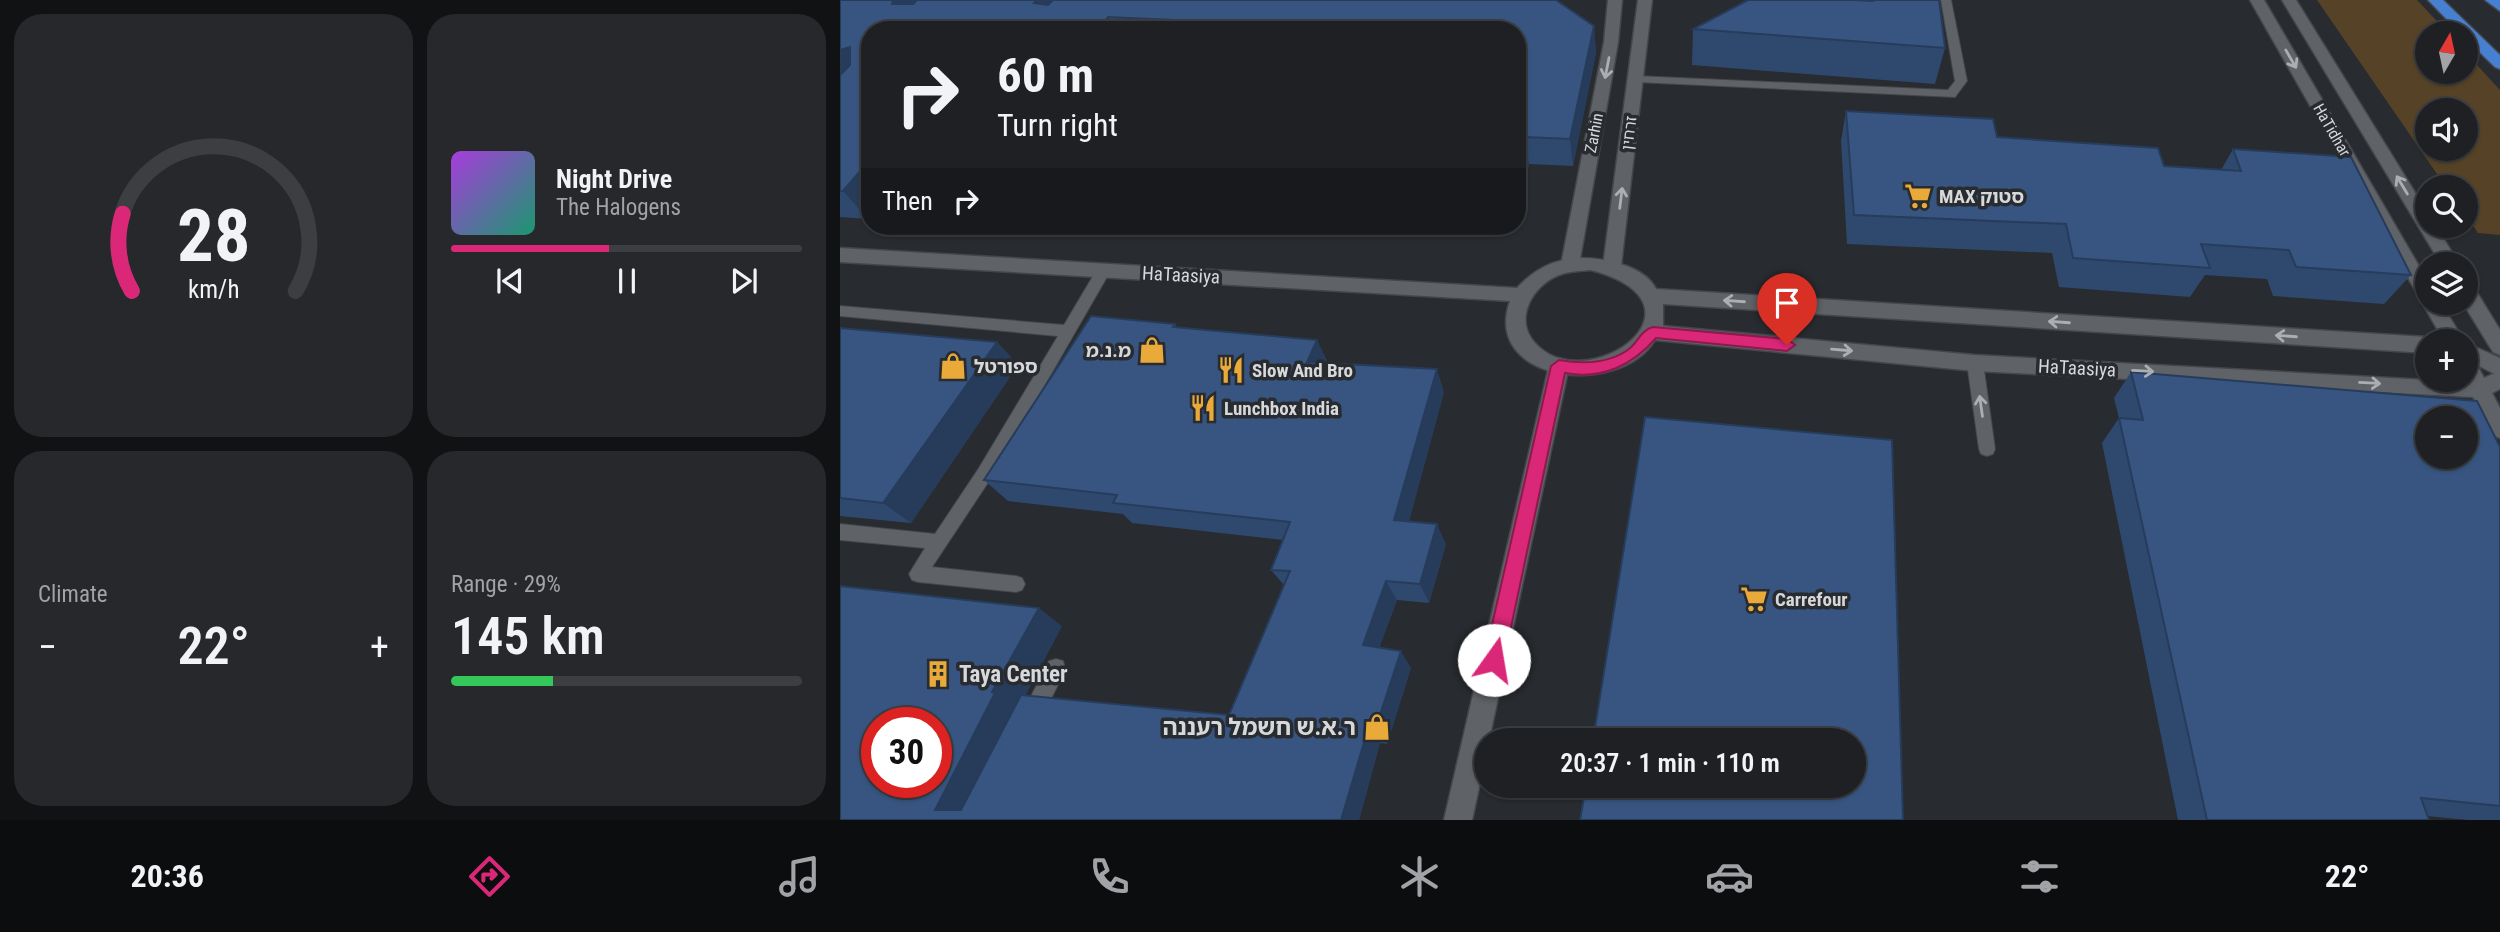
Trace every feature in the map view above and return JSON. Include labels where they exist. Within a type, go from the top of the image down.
[{"type":"highway","points":[[2435,0],[2500,64]]},
{"type":"highway","points":[[2492,0],[2500,7]]},
{"type":"street","name":"Zarhin","points":[[1570,265],[1611,43],[1615,0]]},
{"type":"street","name":"זרחין","points":[[1612,266],[1645,0]]},
{"type":"street","name":"HaTidhar","points":[[2257,0],[2415,275]]},
{"type":"street","name":"HaTidhar","points":[[2289,0],[2443,252]]},
{"type":"street","name":"HaTaasiya","points":[[840,255],[1521,295]]},
{"type":"street","points":[[1591,263],[1612,266],[1637,278],[1653,296],[1657,310],[1653,332],[1634,353],[1606,366],[1578,369],[1541,360],[1522,343],[1514,323],[1514,313],[1521,295],[1544,274],[1570,265],[1591,263]]},
{"type":"street","points":[[1653,296],[2415,344]]},
{"type":"street","points":[[2478,310],[2500,347]]},
{"type":"street","name":"HaTaasiya","points":[[1653,332],[1975,363],[2480,389],[2500,380]]},
{"type":"street","points":[[2478,357],[2500,367]]},
{"type":"street","points":[[1458,820],[1559,366]]},
{"type":"street","points":[[2478,385],[2500,429]]},
{"type":"lane","points":[[1636,79],[1951,94],[1961,81],[1946,0]]},
{"type":"lane","points":[[1016,584],[918,574],[985,473],[1104,270]]},
{"type":"lane","points":[[840,311],[1066,331]]},
{"type":"lane","points":[[1975,363],[1987,449]]},
{"type":"lane","points":[[840,532],[939,542]]},
{"type":"lane","points":[[1020,738],[1056,668]]},
{"type":"shaded area","points":[[2317,0],[2417,0],[2437,21],[2415,21],[2415,84],[2478,84],[2478,66],[2500,90],[2500,235],[2478,233],[2478,175],[2438,175],[2428,161],[2478,161],[2478,98],[2415,98],[2415,142]]},
{"type":"building","points":[[840,0],[893,0],[892,4],[913,4],[917,0],[1037,0],[1034,3],[1048,5],[1053,0],[1556,0],[1594,26],[1570,139],[1526,137],[1526,21],[1195,21],[1108,17],[1105,21],[861,21],[861,170],[843,191],[840,191],[840,75],[850,65],[850,47],[840,50]]},
{"type":"building","points":[[1748,0],[1939,0],[1945,48],[1693,29]]},
{"type":"building","points":[[1846,111],[1993,119],[1997,137],[2158,148],[2164,166],[2241,171],[2233,149],[2351,157],[2411,275],[2296,267],[2289,250],[2201,244],[2210,268],[2073,258],[2066,224],[1854,215]]},
{"type":"building","points":[[1091,316],[1175,324],[1173,327],[1317,340],[1307,362],[1437,369],[1394,520],[1437,524],[1420,584],[1386,581],[1363,645],[1401,651],[1375,730],[1368,729],[1341,820],[840,820],[840,586],[1039,608],[992,692],[995,693],[952,777],[952,707],[861,707],[861,798],[941,798],[935,810],[961,810],[1021,695],[1229,715],[1290,571],[1271,570],[1290,522],[1113,503],[1117,495],[984,480]]},
{"type":"building","points":[[840,328],[997,342],[883,503],[840,498]]},
{"type":"building","points":[[2131,372],[2477,401],[2500,447],[2500,806],[2421,798],[2429,820],[2207,820],[2119,418],[2143,420]]},
{"type":"building","name":"Carrefour","points":[[1645,417],[1892,440],[1903,820],[1580,820],[1584,798],[1866,798],[1866,728],[1595,728]]},
{"type":"place","name":"MAX סטוק","points":[[1918,196]]},
{"type":"place","name":"מ.נ.מ","points":[[1152,350]]},
{"type":"place","name":"ספורטל","points":[[953,366]]},
{"type":"place","name":"Slow And Bro","points":[[1231,370]]},
{"type":"place","name":"Lunchbox India","points":[[1203,408]]},
{"type":"place","name":"Carrefour","points":[[1754,599]]},
{"type":"place","name":"Taya Center","points":[[938,674]]},
{"type":"place","name":"ר.א.ש חשמל רעננה","points":[[1377,727]]},
{"type":"route","points":[[1494,660],[1559,366],[1578,369],[1606,366],[1634,353],[1653,332],[1787,345]]}]
